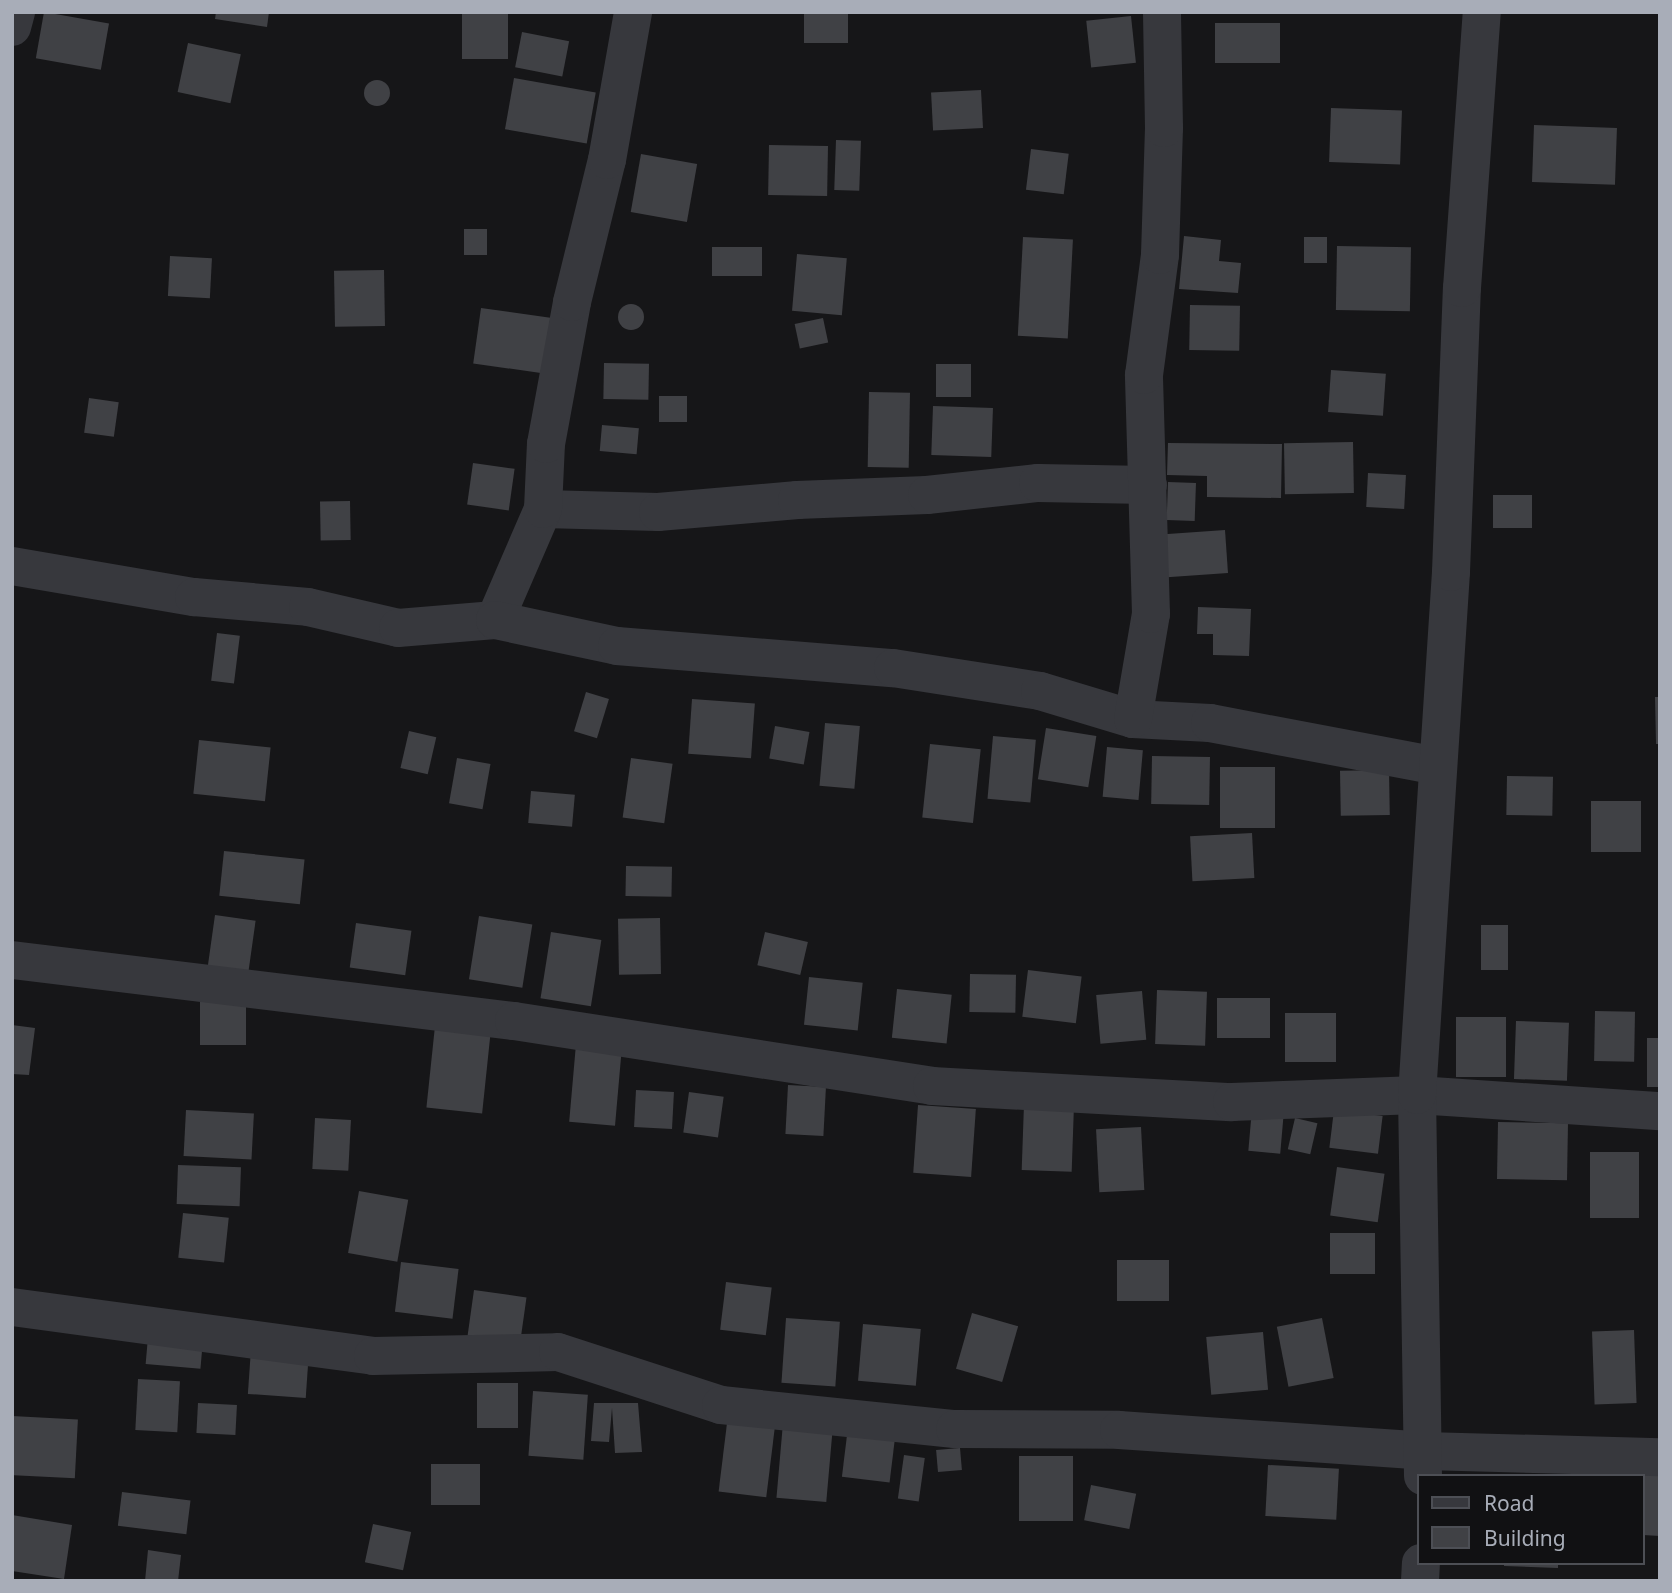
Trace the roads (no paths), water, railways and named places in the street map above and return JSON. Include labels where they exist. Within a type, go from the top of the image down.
[{"type":"street","points":[[12,27],[16,12]]},
{"type":"street","points":[[495,620],[543,509],[546,444],[572,302],[607,160],[633,12]]},
{"type":"street","points":[[1133,719],[1151,614],[1144,375],[1160,255],[1164,128],[1161,12]]},
{"type":"street","points":[[1423,1463],[1417,1095],[1451,572],[1462,288],[1482,12]]},
{"type":"street","points":[[543,509],[658,512],[797,500],[927,495],[1038,483],[1148,485]]},
{"type":"street","points":[[12,566],[194,597],[308,607],[398,628],[495,620],[617,646],[893,668],[1040,691],[1133,719],[1210,723],[1437,766]]},
{"type":"street","points":[[12,960],[514,1021],[932,1086],[1232,1102],[1417,1095],[1660,1111]]},
{"type":"street","points":[[12,1307],[373,1356],[558,1352],[721,1405],[955,1429],[1119,1430],[1423,1463],[1660,1457]]}]
